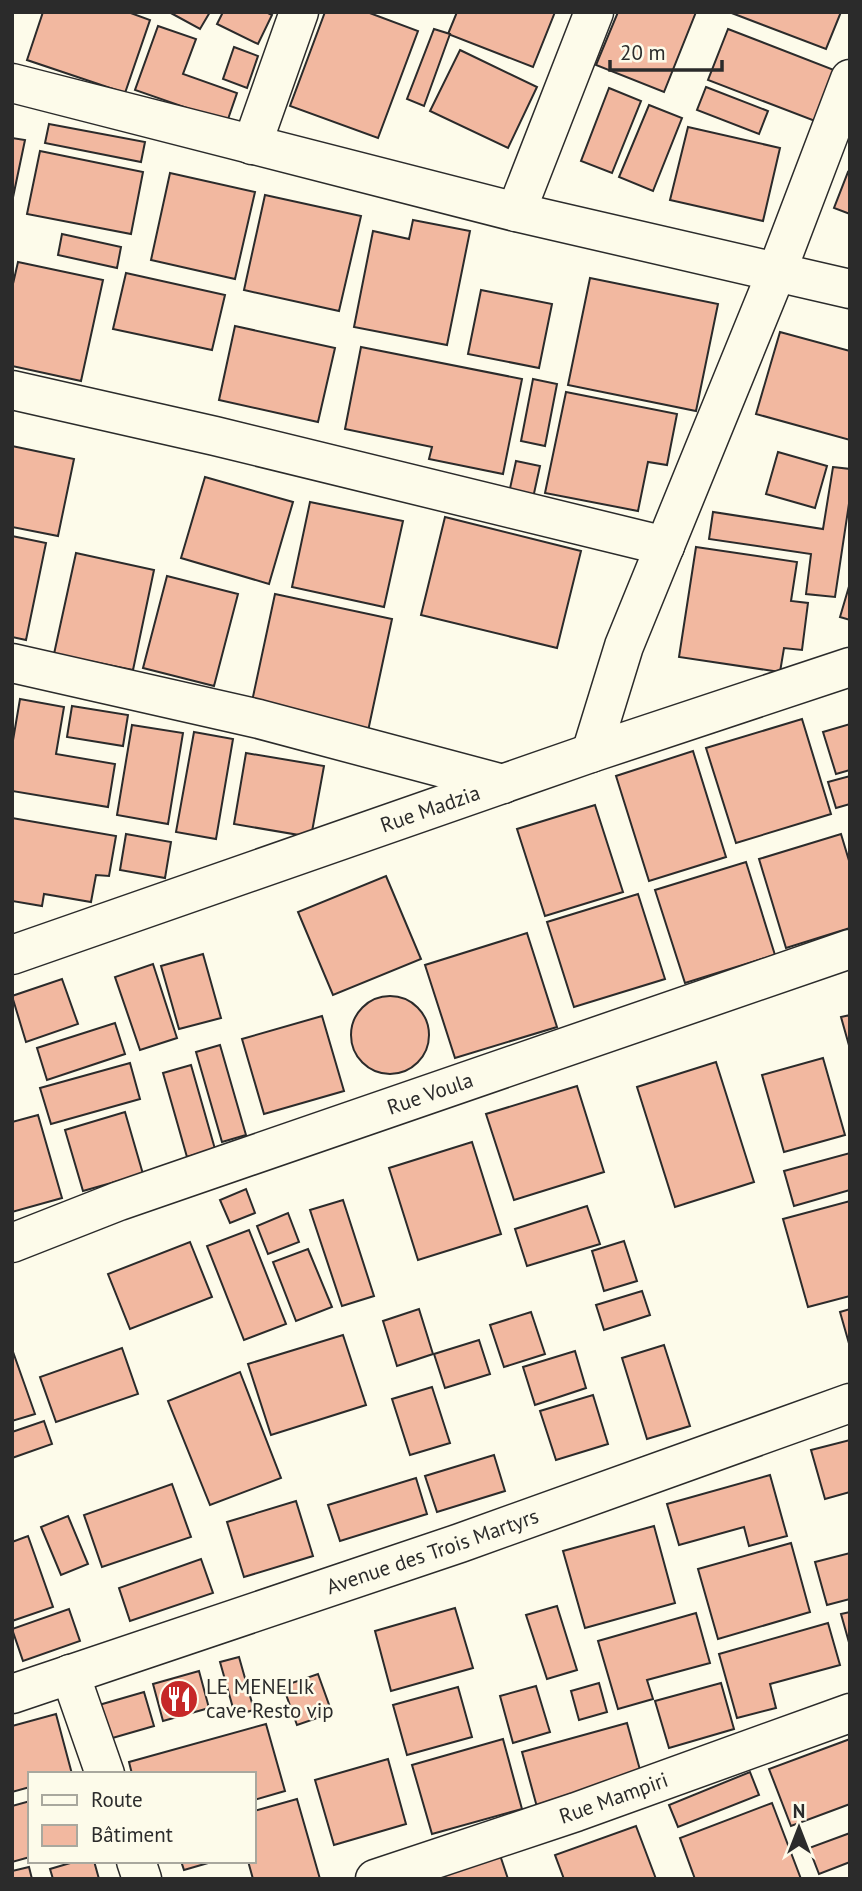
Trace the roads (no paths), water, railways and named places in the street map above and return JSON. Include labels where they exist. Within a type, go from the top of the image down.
[{"type":"street","points":[[252,145],[299,12]]},
{"type":"street","points":[[516,212],[594,12]]},
{"type":"street","points":[[591,753],[624,646],[777,271],[850,79]]},
{"type":"street","points":[[12,83],[516,212],[850,289]]},
{"type":"street","points":[[12,390],[665,546]]},
{"type":"street","points":[[12,663],[259,719],[503,784]]},
{"type":"street","name":"Rue Madzia","points":[[12,955],[591,753],[850,667]]},
{"type":"street","name":"Rue Voula","points":[[12,1243],[119,1201],[850,949]]},
{"type":"street","name":"Avenue des Trois Martyrs","points":[[12,1694],[460,1543],[850,1403]]},
{"type":"street","points":[[70,1675],[104,1772]]},
{"type":"street","name":"Rue Mampiri","points":[[375,1879],[576,1812],[850,1713]]},
{"type":"place","name":"LE MENELIk cave Resto vip","points":[[179,1699]]}]
